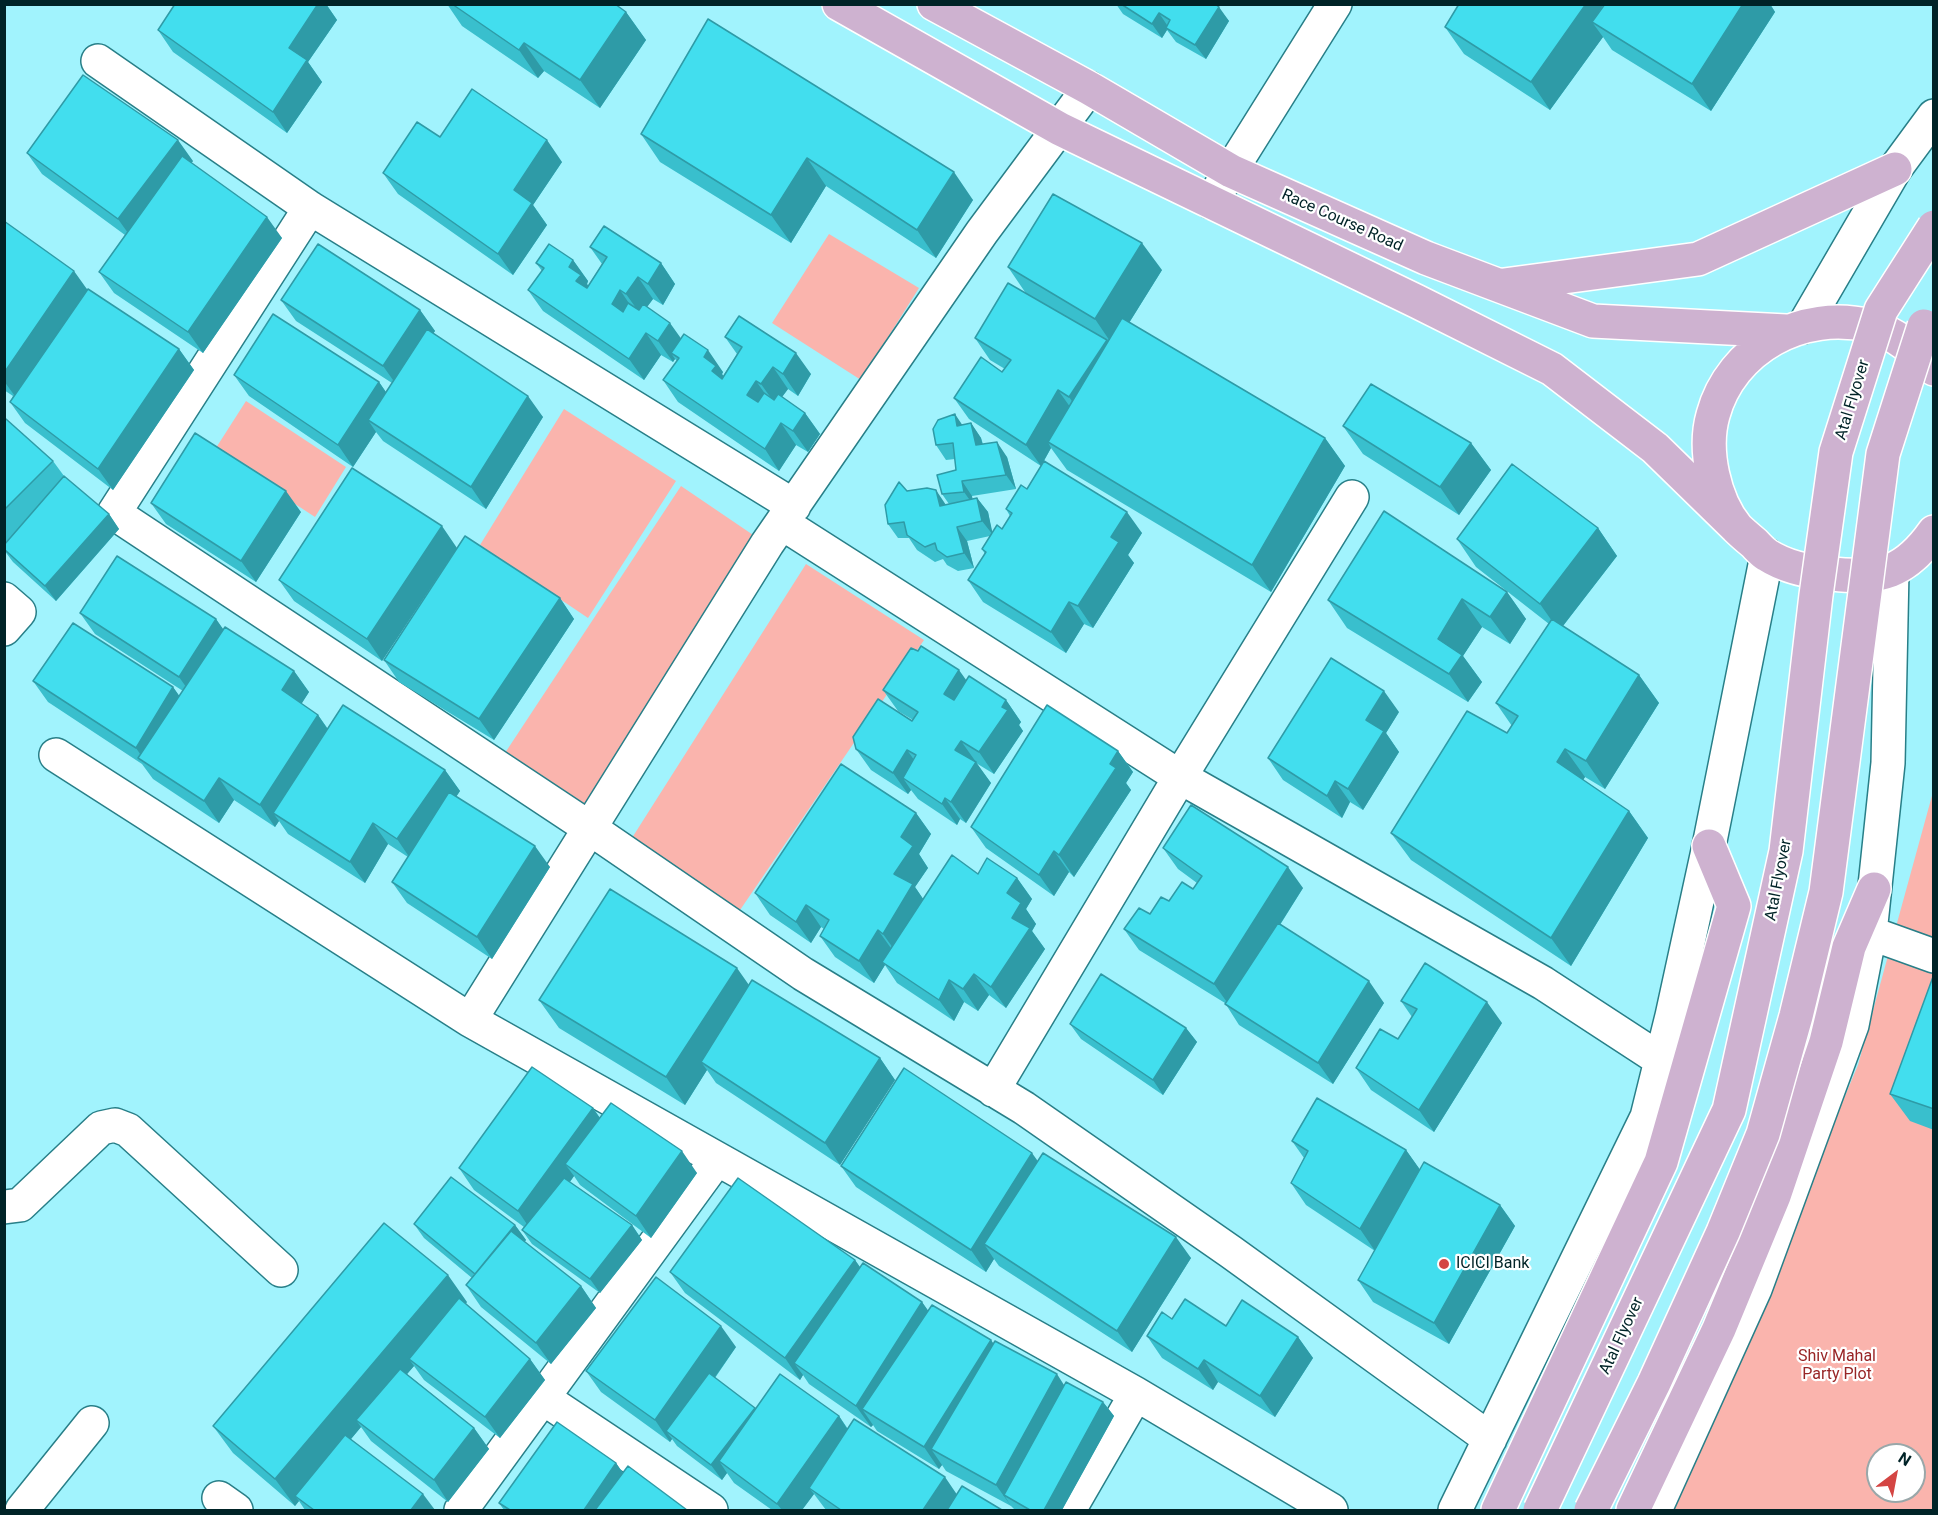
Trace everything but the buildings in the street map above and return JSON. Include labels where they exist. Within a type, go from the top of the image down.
[{"type":"main road","points":[[839,4],[1059,129],[1552,369],[1655,448],[1767,555],[1805,571],[1846,575],[1888,573],[1913,565],[1934,532]]},
{"type":"main road","name":"Race Course Road","points":[[933,4],[1089,88],[1231,171],[1426,258],[1593,321],[1794,329]]},
{"type":"main road","points":[[1499,285],[1698,259],[1895,169]]},
{"type":"main road","name":"Atal Flyover","points":[[1540,1510],[1729,1110],[1786,850],[1815,604],[1836,452],[1881,310],[1934,227]]},
{"type":"main road","points":[[1591,1510],[1654,1383],[1723,1232],[1766,1124],[1796,1016],[1826,892],[1882,454],[1924,326],[1934,310]]},
{"type":"main road","points":[[1736,527],[1717,493],[1709,455],[1713,416],[1728,380],[1754,351],[1794,329],[1828,322],[1870,326],[1909,345],[1934,369]]},
{"type":"main road","points":[[1498,1510],[1661,1162],[1734,906],[1709,846]]},
{"type":"main road","points":[[1633,1510],[1719,1329],[1774,1196],[1826,1042],[1849,947],[1875,889]]},
{"type":"street","points":[[1211,202],[1335,4]]},
{"type":"street","points":[[98,61],[310,208],[788,514],[1180,777],[1543,983],[1661,1060]]},
{"type":"street","points":[[470,1020],[788,514],[982,232],[1089,88]]},
{"type":"street","points":[[1794,329],[1895,169],[1934,116]]},
{"type":"street","points":[[310,208],[114,513],[591,829],[803,974],[1024,1108],[1231,1252],[1490,1438]]},
{"type":"street","points":[[993,1090],[1180,777],[1352,497]]},
{"type":"street","points":[[1455,1510],[1647,1117],[1709,846],[1767,555]]},
{"type":"street","points":[[1655,1510],[1755,1289],[1852,1025],[1870,933],[1888,763],[1913,565]]},
{"type":"street","points":[[4,600],[19,612],[4,629]]},
{"type":"street","points":[[56,755],[470,1020],[1136,1394],[1331,1510]]},
{"type":"street","points":[[1870,933],[1934,956]]},
{"type":"street","points":[[4,1206],[20,1205],[101,1128],[115,1125],[128,1130],[281,1270]]},
{"type":"street","points":[[461,1510],[717,1159]]},
{"type":"street","points":[[1069,1510],[1136,1394]]},
{"type":"street","points":[[543,1398],[711,1510]]},
{"type":"street","points":[[22,1510],[92,1422]]},
{"type":"green space","points":[[829,234],[919,288],[861,380],[772,323]]},
{"type":"green space","points":[[246,401],[346,467],[315,517],[214,451]]},
{"type":"green space","points":[[564,409],[676,481],[588,618],[480,545]]},
{"type":"green space","points":[[681,486],[762,541],[591,817],[503,756]]},
{"type":"green space","points":[[806,564],[924,640],[738,913],[630,841]]},
{"type":"green space","name":"Shiv Mahal Party Plot","points":[[1933,792],[1933,1510],[1671,1510],[1858,1065]]},
{"type":"place","name":"ICICI Bank","points":[[1444,1264]]}]
